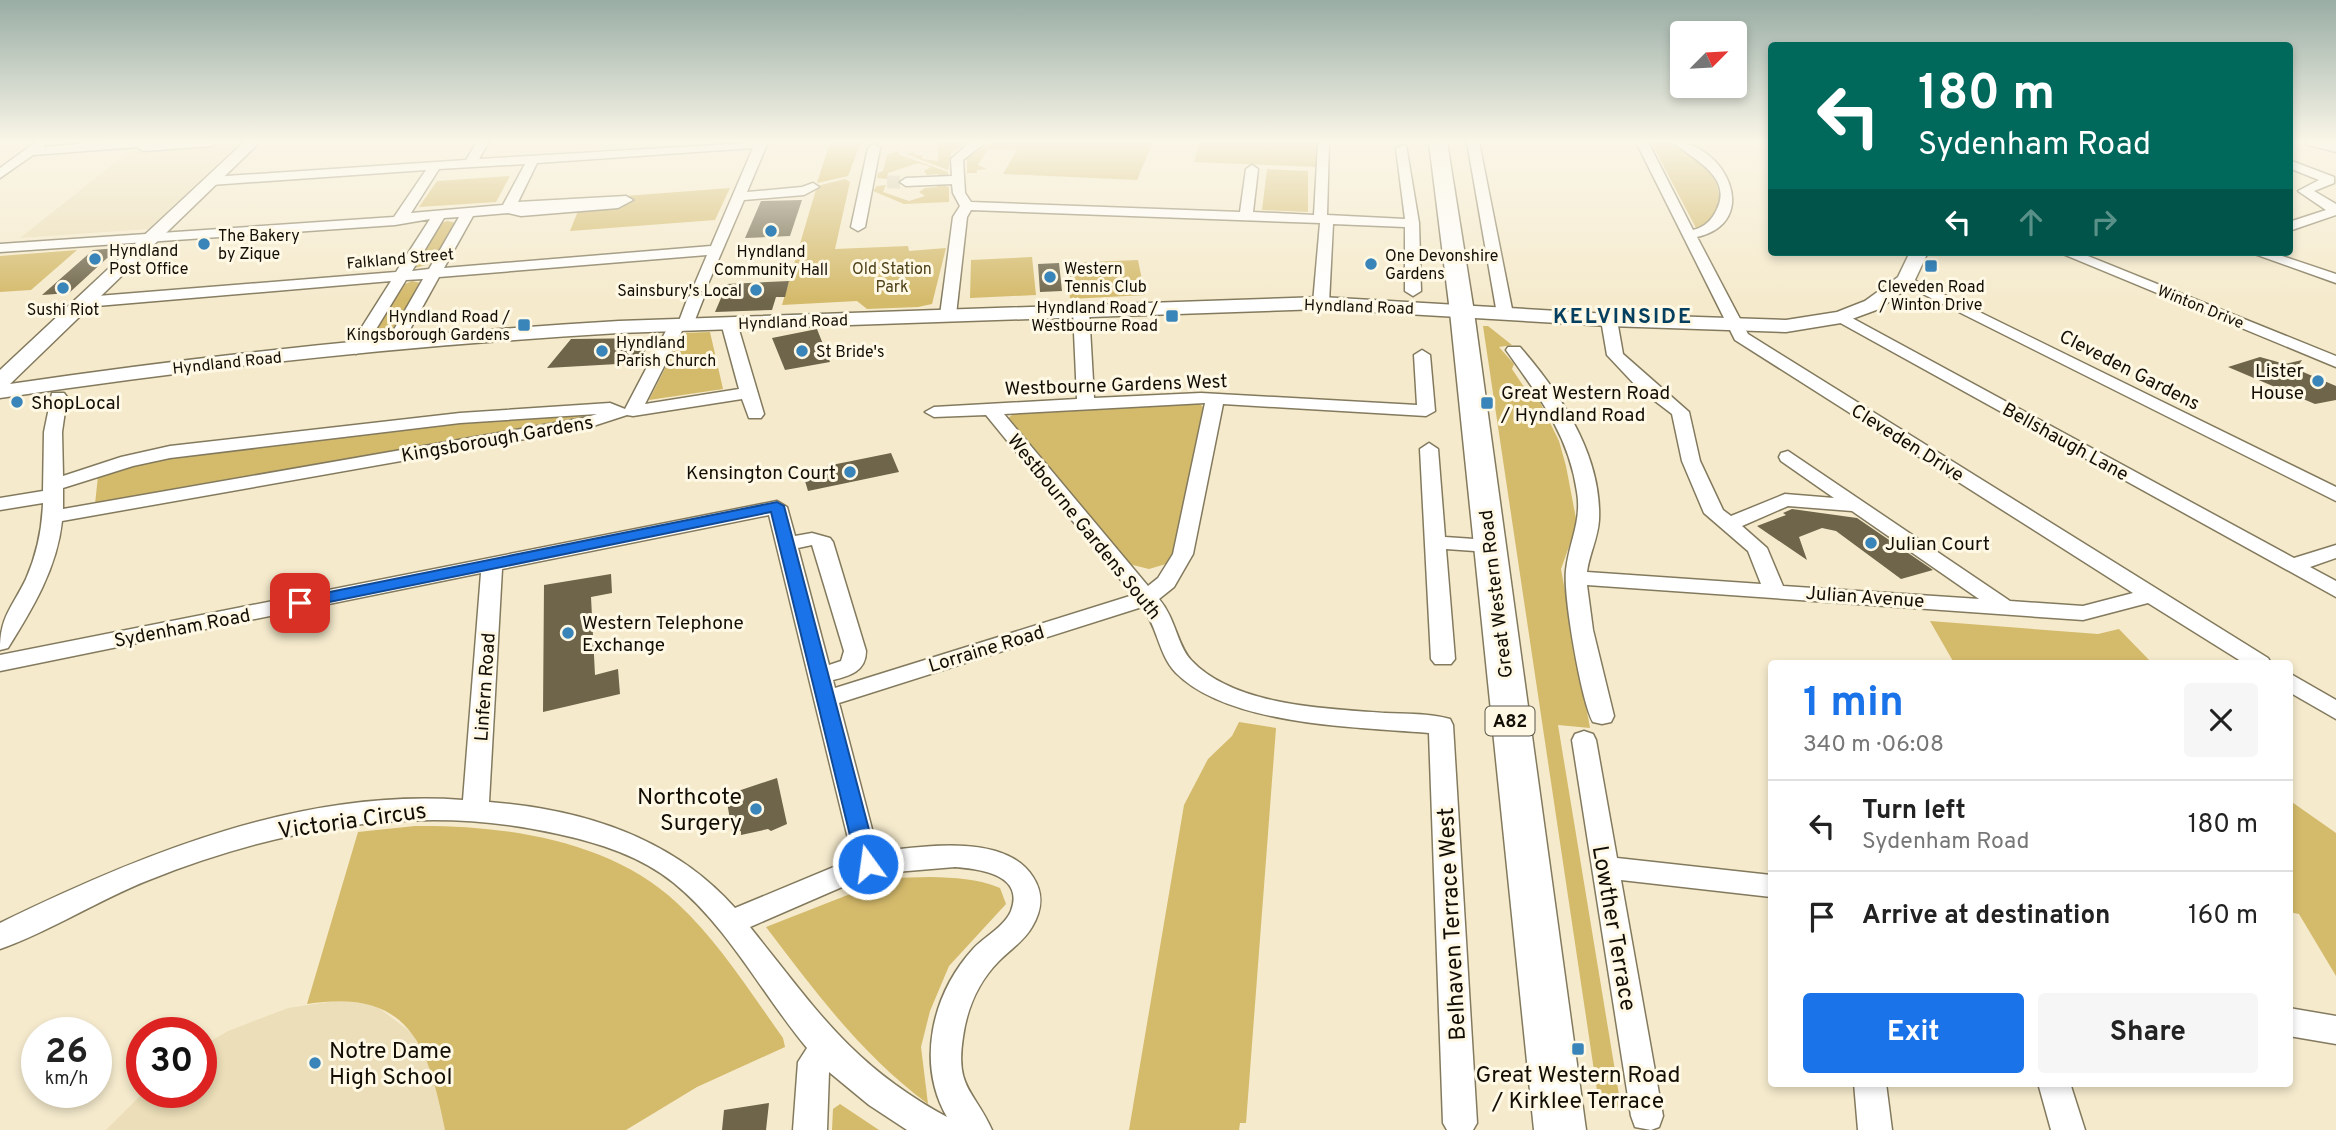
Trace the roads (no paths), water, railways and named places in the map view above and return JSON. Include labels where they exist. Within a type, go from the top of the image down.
[{"type":"main road","name":"Great Western Road","points":[[1445,195],[1462,312],[1560,1130]]},
{"type":"street","points":[[0,382],[197,195]]},
{"type":"street","points":[[0,246],[395,221],[405,215],[417,195]]},
{"type":"street","points":[[508,209],[515,195]]},
{"type":"street","points":[[740,195],[698,293],[634,411],[749,393]]},
{"type":"street","points":[[858,227],[863,195]]},
{"type":"street","points":[[960,195],[967,206],[1154,211],[1412,223]]},
{"type":"street","points":[[1246,215],[1249,195]]},
{"type":"street","points":[[1321,303],[1324,195]]},
{"type":"street","points":[[1408,195],[1412,223],[1413,291]]},
{"type":"street","points":[[1483,195],[1505,314]]},
{"type":"street","name":"Cleveden Drive","points":[[1668,195],[1733,324],[1749,343],[2255,660]]},
{"type":"street","points":[[1688,234],[1710,229],[1724,211],[1727,195]]},
{"type":"street","points":[[2310,195],[2334,214]]},
{"type":"street","points":[[405,215],[439,215],[508,209],[523,205],[626,200],[618,204],[520,212],[508,209]]},
{"type":"street","points":[[948,315],[960,217],[967,206]]},
{"type":"street","points":[[400,333],[468,212]]},
{"type":"street","points":[[2293,226],[2334,214]]},
{"type":"street","points":[[356,349],[439,215]]},
{"type":"street","name":"Falkland Street","points":[[85,302],[718,250]]},
{"type":"street","points":[[1906,280],[1917,256]]},
{"type":"street","name":"Winton Drive","points":[[2075,256],[2336,362]]},
{"type":"street","points":[[2268,256],[2336,279]]},
{"type":"street","name":"Hyndland Road","points":[[0,392],[107,374],[565,329],[1321,303],[1609,320],[1786,326],[1841,317],[1872,305],[1906,280]]},
{"type":"street","name":"Cleveden Gardens","points":[[1906,280],[2336,495]]},
{"type":"street","points":[[1081,310],[1086,404]]},
{"type":"street","name":"Bellshaugh Lane","points":[[1841,317],[2336,590]]},
{"type":"street","points":[[1609,320],[1615,355],[1643,384],[1680,412],[1691,461],[1714,513],[1757,548],[1774,589]]},
{"type":"street","points":[[729,323],[755,414]]},
{"type":"street","points":[[1514,350],[1555,404],[1574,445],[1589,515],[1587,538],[1575,578],[1602,716]]},
{"type":"street","name":"Westbourne Gardens West","points":[[934,412],[1215,399],[1426,411],[1422,355]]},
{"type":"street","points":[[0,643],[40,574],[51,500],[51,426],[58,397]]},
{"type":"street","points":[[1147,598],[1174,573],[1183,554],[1215,399]]},
{"type":"street","name":"Kingsborough Gardens","points":[[610,408],[620,413],[587,423],[87,509],[51,500],[128,461],[170,452],[470,417],[610,408]]},
{"type":"street","name":"Westbourne Gardens South","points":[[991,410],[1147,598],[1163,620],[1166,637],[1184,667],[1199,681],[1230,697],[1286,710],[1441,725]]},
{"type":"street","points":[[1429,449],[1443,659]]},
{"type":"street","points":[[1788,457],[2004,607]]},
{"type":"street","points":[[0,504],[51,500]]},
{"type":"street","points":[[1730,524],[1784,500],[1858,505]]},
{"type":"street","name":"Sydenham Road","points":[[0,663],[777,506],[787,544]]},
{"type":"street","points":[[823,687],[849,667],[855,659],[855,651],[824,543],[812,539],[787,544],[823,687],[868,864]]},
{"type":"street","points":[[1436,542],[1489,546]]},
{"type":"street","points":[[2292,566],[2336,551]]},
{"type":"street","name":"Linfern Road","points":[[475,809],[492,564]]},
{"type":"street","name":"Julian Avenue","points":[[1575,578],[1731,590],[1774,589],[2083,613],[2152,595]]},
{"type":"street","name":"Lorraine Road","points":[[823,687],[1147,598]]},
{"type":"street","points":[[2293,684],[2336,711]]},
{"type":"street","name":"Belhaven Terrace West","points":[[1441,725],[1460,1123]]},
{"type":"street","name":"Lowther Terrace","points":[[1584,740],[1647,1116]]},
{"type":"street","name":"Victoria Circus","points":[[0,937],[75,899],[138,873],[266,832],[312,821],[389,810],[475,809],[548,818],[630,846],[692,882],[730,923],[828,1049],[866,1084],[938,1130]]},
{"type":"street","points":[[730,923],[868,864],[913,858],[978,858],[1006,864],[1023,880],[1027,906],[1021,919],[972,971],[954,1010],[948,1035],[946,1060],[949,1088],[975,1130]]},
{"type":"street","points":[[1605,867],[1768,886]]},
{"type":"street","points":[[2293,1023],[2336,1030]]},
{"type":"street","points":[[810,1130],[814,1062],[828,1049]]},
{"type":"street","points":[[1870,1087],[1875,1130]]},
{"type":"street","points":[[2055,1087],[2068,1130]]},
{"type":"place","name":"Hyndland Community Hall","points":[[771,231]]},
{"type":"place","name":"The Bakery by Zique","points":[[204,244]]},
{"type":"place","name":"Hyndland Post Office","points":[[95,259]]},
{"type":"place","name":"One Devonshire Gardens","points":[[1371,264]]},
{"type":"place","name":"Cleveden Road / Winton Drive","points":[[1931,266]]},
{"type":"place","name":"Western Tennis Club","points":[[1050,277]]},
{"type":"place","name":"Sushi Riot","points":[[63,288]]},
{"type":"place","name":"Sainsbury's Local","points":[[756,290]]},
{"type":"place","name":"Hyndland Road / Westbourne Road","points":[[1172,316]]},
{"type":"place","name":"Hyndland Road / Kingsborough Gardens","points":[[524,325]]},
{"type":"place","name":"Hyndland Parish Church","points":[[602,351]]},
{"type":"place","name":"St Bride's","points":[[802,351]]},
{"type":"place","name":"Lister House","points":[[2318,381]]},
{"type":"place","name":"ShopLocal","points":[[17,402]]},
{"type":"place","name":"Great Western Road / Hyndland Road","points":[[1487,403]]},
{"type":"place","name":"Kensington Court","points":[[850,472]]},
{"type":"place","name":"Julian Court","points":[[1871,543]]},
{"type":"place","name":"Western Telephone Exchange","points":[[568,633]]},
{"type":"place","name":"Northcote Surgery","points":[[756,809]]},
{"type":"place","name":"Great Western Road / Kirklee Terrace","points":[[1578,1049]]},
{"type":"place","name":"Notre Dame High School","points":[[315,1063]]},
{"type":"district","name":"KELVINSIDE","points":[[1623,316]]},
{"type":"park label","name":"Old Station Park","points":[[892,277]]}]
